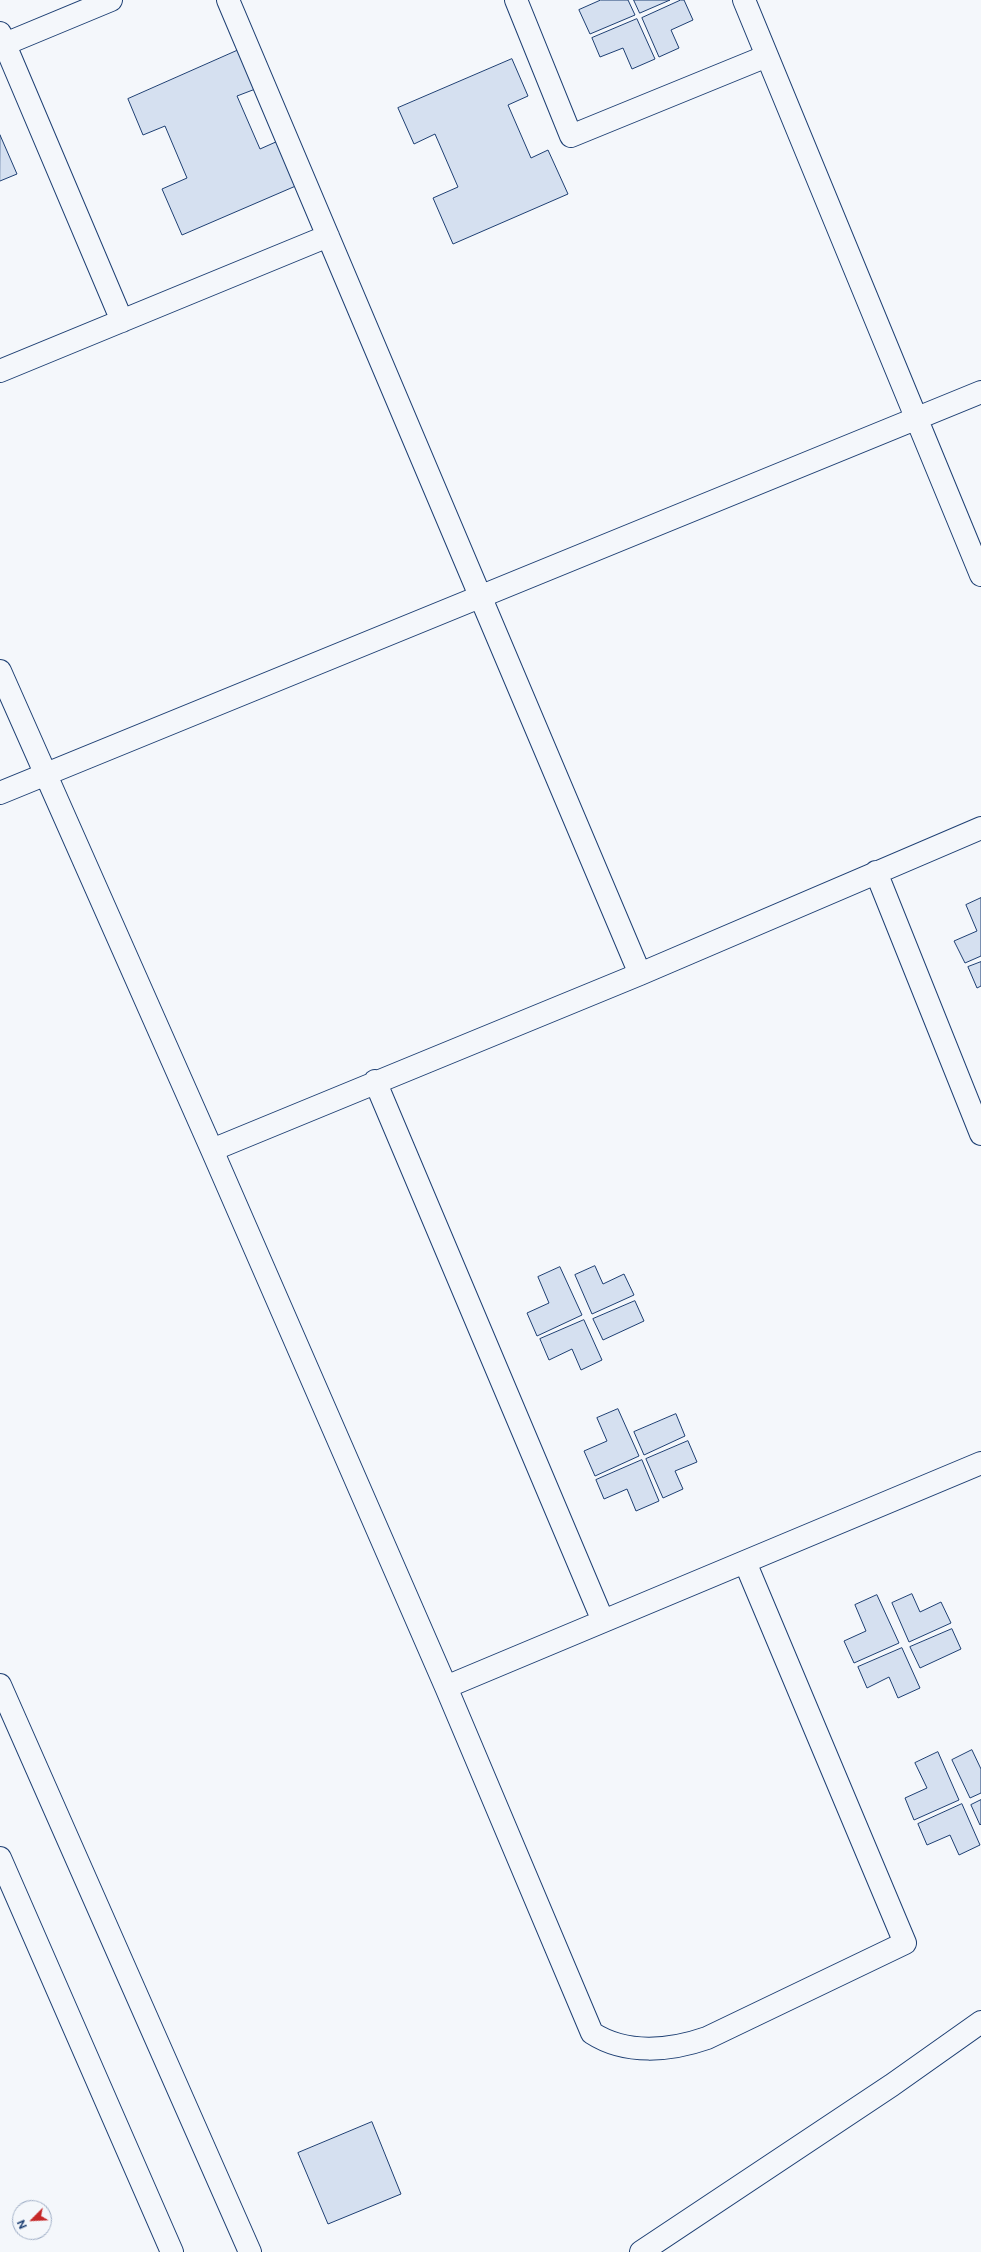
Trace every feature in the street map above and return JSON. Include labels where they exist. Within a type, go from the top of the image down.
[{"type":"street","points":[[111,0],[2,38],[122,321]]},
{"type":"street","points":[[228,0],[640,974]]},
{"type":"street","points":[[516,0],[570,136],[767,56]]},
{"type":"street","points":[[744,0],[981,575]]},
{"type":"street","points":[[0,372],[328,236]]},
{"type":"street","points":[[0,793],[481,598],[981,392]]},
{"type":"street","points":[[0,671],[44,774],[212,1150],[446,1687],[592,2034],[605,2042],[618,2046],[645,2049],[693,2043],[707,2038],[905,1943],[744,1562]]},
{"type":"street","points":[[212,1150],[375,1081],[640,974],[981,828]]},
{"type":"street","points":[[876,872],[981,1134]]},
{"type":"street","points":[[375,1081],[603,1621]]},
{"type":"street","points":[[446,1687],[981,1463]]},
{"type":"street","points":[[0,1685],[250,2252]]},
{"type":"street","points":[[0,1858],[172,2252]]},
{"type":"street","points":[[640,2252],[892,2085],[981,2022]]},
{"type":"building","points":[[601,0],[628,0],[635,15],[590,34],[579,10]]},
{"type":"building","points":[[634,0],[670,0],[640,13]]},
{"type":"building","points":[[684,0],[693,20],[671,30],[679,48],[659,57],[642,18]]},
{"type":"building","points":[[637,19],[655,59],[632,69],[623,48],[600,57],[592,38]]},
{"type":"building","points":[[241,49],[258,88],[237,96],[260,149],[278,141],[298,185],[182,235],[162,189],[187,178],[165,126],[143,135],[128,99]]},
{"type":"building","points":[[512,59],[528,96],[508,105],[531,158],[548,150],[568,194],[453,244],[433,198],[458,187],[435,134],[414,144],[398,108]]},
{"type":"building","points":[[0,135],[17,174],[0,181]]},
{"type":"building","points":[[981,898],[981,956],[965,963],[954,941],[977,931],[966,905]]},
{"type":"building","points":[[981,962],[981,986],[977,988],[968,967]]},
{"type":"building","points":[[595,1266],[603,1284],[624,1274],[634,1295],[592,1314],[575,1275]]},
{"type":"building","points":[[560,1267],[582,1315],[537,1336],[527,1313],[549,1303],[538,1277]]},
{"type":"building","points":[[635,1301],[644,1321],[603,1340],[593,1319]]},
{"type":"building","points":[[584,1320],[602,1360],[581,1370],[572,1349],[549,1360],[540,1339]]},
{"type":"building","points":[[618,1409],[639,1456],[595,1476],[584,1451],[607,1441],[597,1418]]},
{"type":"building","points":[[676,1414],[685,1436],[644,1455],[634,1432]]},
{"type":"building","points":[[688,1441],[697,1462],[675,1471],[683,1489],[663,1498],[646,1459]]},
{"type":"building","points":[[642,1460],[659,1501],[636,1511],[627,1489],[604,1499],[596,1480]]},
{"type":"building","points":[[912,1594],[920,1612],[941,1602],[951,1623],[909,1642],[892,1603]]},
{"type":"building","points":[[877,1595],[899,1643],[854,1663],[844,1641],[866,1631],[855,1605]]},
{"type":"building","points":[[952,1629],[961,1649],[920,1668],[910,1647]]},
{"type":"building","points":[[902,1648],[920,1688],[898,1698],[889,1677],[867,1688],[858,1667]]},
{"type":"building","points":[[972,1750],[981,1769],[981,1793],[970,1798],[952,1760]]},
{"type":"building","points":[[938,1752],[959,1800],[914,1820],[905,1798],[927,1788],[915,1763]]},
{"type":"building","points":[[981,1800],[981,1824],[980,1825],[971,1805]]},
{"type":"building","points":[[962,1804],[980,1845],[959,1855],[950,1835],[927,1845],[918,1824]]},
{"type":"building","points":[[372,2122],[401,2194],[328,2224],[298,2153]]}]
